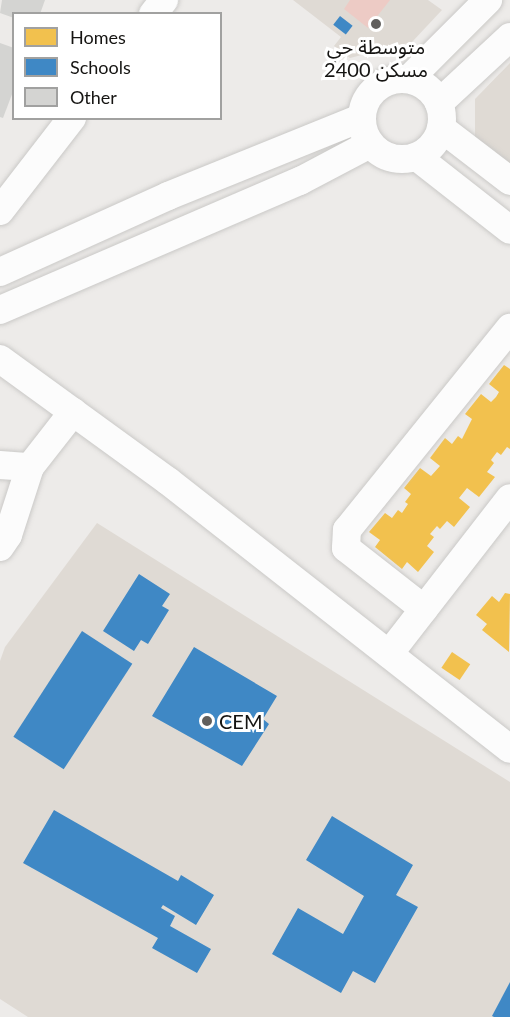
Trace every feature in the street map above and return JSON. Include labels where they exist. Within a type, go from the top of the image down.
[{"type":"street","points":[[155,12],[164,0]]},
{"type":"street","points":[[409,79],[432,92],[440,116],[436,140],[417,157],[392,159],[380,153],[366,131],[364,104],[371,93],[382,84],[409,79],[488,0]]},
{"type":"street","points":[[440,116],[510,37]]},
{"type":"street","points":[[440,116],[510,180]]},
{"type":"street","points":[[0,211],[70,120]]},
{"type":"street","points":[[0,272],[168,196],[366,131]]},
{"type":"street","points":[[0,310],[300,181],[366,131]]},
{"type":"street","points":[[417,157],[510,230]]},
{"type":"street","points":[[424,609],[346,548],[347,530],[510,328]]},
{"type":"street","points":[[0,359],[168,481],[508,744]]},
{"type":"street","points":[[0,547],[8,535],[30,467],[73,412]]},
{"type":"street","points":[[0,465],[30,467]]},
{"type":"street","points":[[389,654],[510,498]]},
{"type":"shaded area","name":"متوسطة حي 2400 مسكن","points":[[293,0],[428,0],[442,10],[412,42],[350,58],[334,46],[341,37]]},
{"type":"shaded area","points":[[350,0],[390,0],[368,28],[344,9]]},
{"type":"shaded area","points":[[510,63],[510,166],[475,138],[475,99]]},
{"type":"shaded area","name":"CEM","points":[[97,523],[510,782],[510,1017],[28,1017],[0,999],[0,661],[5,647]]},
{"type":"building: Homes","points":[[504,365],[510,369],[510,449],[507,447],[501,455],[497,452],[491,460],[494,463],[487,472],[495,477],[479,497],[467,488],[459,498],[470,507],[454,527],[447,521],[440,529],[437,526],[430,534],[434,537],[427,546],[434,552],[418,572],[407,562],[402,569],[375,547],[380,540],[369,532],[385,513],[392,518],[398,510],[402,513],[408,504],[405,502],[411,494],[404,488],[420,468],[431,476],[440,466],[430,458],[445,438],[452,444],[458,436],[462,439],[472,419],[465,414],[481,394],[491,402],[496,397],[499,392],[489,384]]},
{"type":"building: Homes","points":[[505,593],[510,594],[509,652],[482,630],[487,624],[476,615],[492,596],[499,602]]},
{"type":"building: Homes","points":[[452,652],[470,664],[460,680],[441,668]]},
{"type":"building: Schools","points":[[340,16],[353,26],[346,35],[333,25]]},
{"type":"building: Schools","points":[[139,574],[170,594],[162,606],[169,610],[148,644],[141,640],[134,651],[103,631]]},
{"type":"building: Schools","points":[[82,631],[132,664],[64,769],[13,737]]},
{"type":"building: Schools","points":[[194,647],[277,696],[263,719],[269,724],[242,766],[152,716]]},
{"type":"building: Schools","points":[[54,810],[178,881],[181,875],[214,895],[196,925],[163,905],[161,908],[175,916],[170,926],[211,949],[197,973],[152,948],[158,938],[23,863]]},
{"type":"building: Schools","points":[[332,816],[413,865],[396,895],[418,907],[375,983],[353,971],[341,993],[272,954],[298,908],[343,934],[364,896],[306,860]]},
{"type":"building: Schools","points":[[510,982],[510,1017],[494,1017],[492,1016]]},
{"type":"building: Other","points":[[2,0],[45,0],[41,12],[12,12],[12,17],[0,13]]},
{"type":"building: Other","points":[[0,43],[12,47],[12,94],[3,118],[0,117]]},
{"type":"place","name":"متوسطة حي 2400 مسكن","points":[[376,24]]},
{"type":"place","name":"CEM","points":[[207,721]]}]
